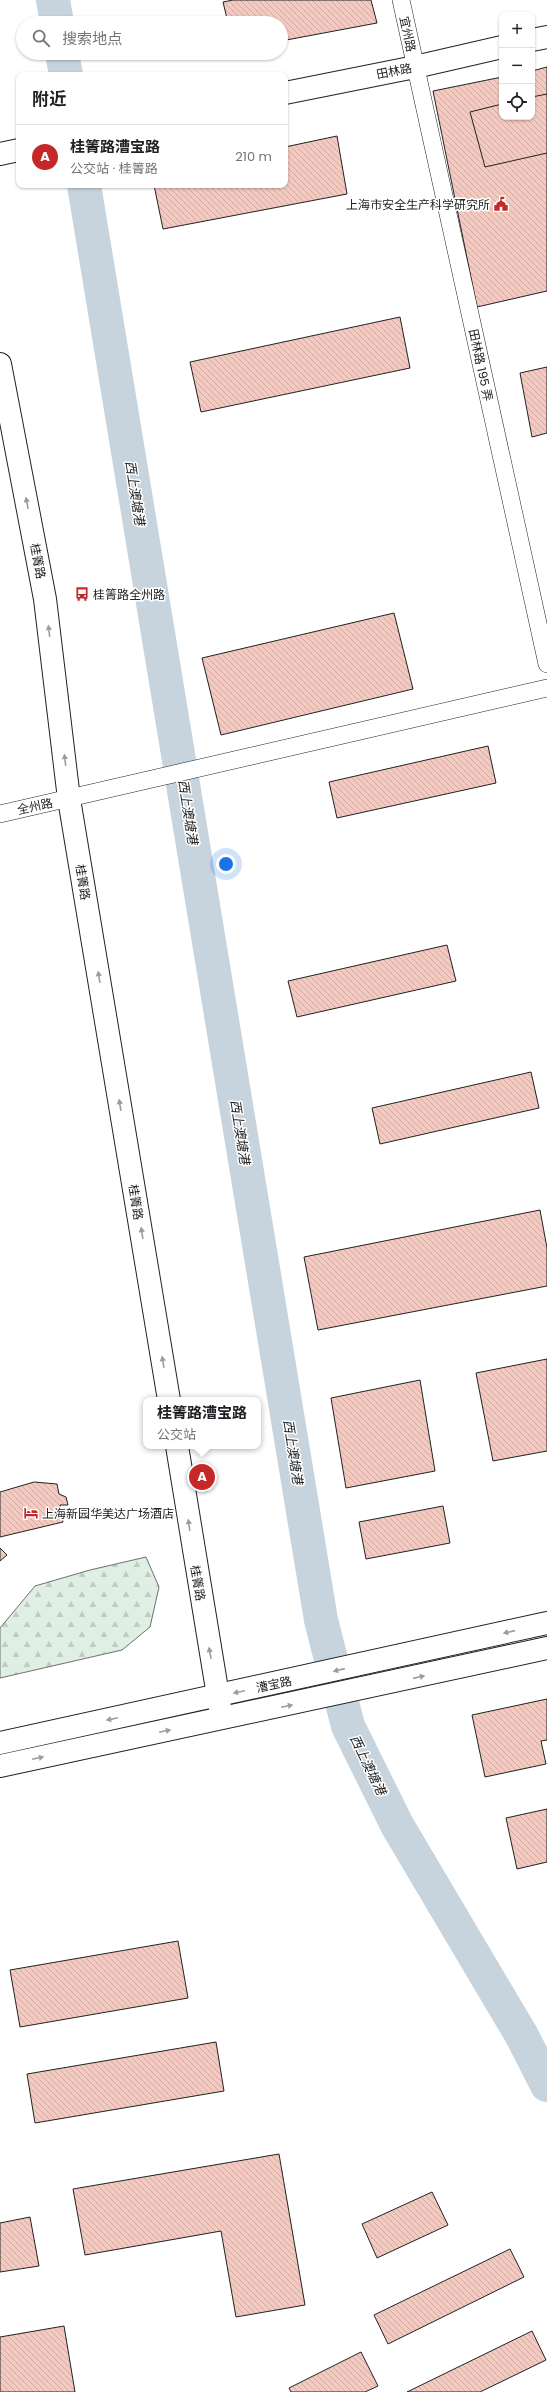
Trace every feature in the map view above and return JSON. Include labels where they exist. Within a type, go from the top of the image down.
[{"type":"street","name":"宜州路","points":[[401,0],[415,67]]},
{"type":"street","points":[[535,39],[547,37]]},
{"type":"street","name":"田林路","points":[[288,92],[415,67],[499,48]]},
{"type":"street","name":"田林路 195 弄","points":[[415,67],[547,664]]},
{"type":"street","points":[[0,154],[16,151]]},
{"type":"street","name":"桂箐路","points":[[0,364],[45,599],[69,799],[169,1397]]},
{"type":"street","name":"全州路","points":[[0,814],[547,688]]},
{"type":"street","name":"桂箐路","points":[[177,1449],[221,1719]]},
{"type":"street","name":"漕宝路","points":[[0,1743],[305,1678],[547,1623]]},
{"type":"street","name":"漕宝路","points":[[0,1766],[380,1686],[547,1648]]},
{"type":"green space","points":[[146,1557],[159,1587],[150,1627],[122,1650],[0,1678],[0,1628],[35,1586],[90,1570]]},
{"type":"building","points":[[233,0],[371,0],[377,23],[288,40],[288,16],[226,16],[223,2]]},
{"type":"building","name":"上海市安全生产科学研究所","points":[[547,67],[547,291],[477,307],[433,91],[499,78],[499,120],[535,120],[535,70]]},
{"type":"building","points":[[547,94],[547,153],[485,167],[470,112],[499,105],[499,120],[535,120],[535,96]]},
{"type":"building","points":[[337,136],[347,194],[163,229],[155,188],[288,188],[288,146]]},
{"type":"building","points":[[400,317],[410,368],[201,412],[190,362]]},
{"type":"building","points":[[547,367],[547,433],[532,437],[520,373]]},
{"type":"building","points":[[394,613],[413,689],[221,735],[202,658]]},
{"type":"building","points":[[488,746],[496,783],[337,818],[329,782]]},
{"type":"building","points":[[447,945],[456,981],[297,1017],[288,981]]},
{"type":"building","points":[[531,1072],[539,1108],[380,1144],[372,1108]]},
{"type":"building","points":[[540,1210],[547,1248],[547,1286],[318,1330],[304,1257]]},
{"type":"building","points":[[547,1359],[547,1451],[493,1461],[476,1373]]},
{"type":"building","points":[[420,1380],[435,1471],[346,1488],[331,1398]]},
{"type":"building","name":"上海新园华美达广场酒店","points":[[34,1482],[57,1484],[59,1494],[66,1497],[68,1505],[60,1505],[63,1522],[0,1537],[0,1492]]},
{"type":"building","points":[[443,1506],[450,1543],[366,1559],[359,1522]]},
{"type":"building","points":[[0,1548],[7,1555],[0,1561]]},
{"type":"building","points":[[547,1699],[547,1740],[541,1741],[546,1764],[485,1777],[472,1715]]},
{"type":"building","points":[[547,1809],[547,1862],[517,1869],[506,1818]]},
{"type":"building","points":[[178,1941],[188,1998],[20,2027],[10,1970]]},
{"type":"building","points":[[216,2042],[224,2091],[35,2123],[27,2074]]},
{"type":"building","points":[[279,2154],[305,2305],[236,2317],[221,2231],[85,2255],[73,2189]]},
{"type":"building","points":[[432,2192],[448,2225],[377,2258],[362,2224]]},
{"type":"building","points":[[30,2217],[39,2266],[0,2272],[0,2223]]},
{"type":"building","points":[[510,2249],[524,2277],[388,2344],[374,2315]]},
{"type":"building","points":[[64,2326],[75,2392],[0,2392],[0,2337]]},
{"type":"building","points":[[532,2331],[546,2360],[480,2392],[407,2392]]},
{"type":"building","points":[[361,2352],[378,2386],[365,2392],[291,2392],[289,2388]]},
{"type":"waterway","name":"西上澳塘港","points":[[53,0],[56,16]]},
{"type":"waterway","name":"西上澳塘港","points":[[63,60],[65,72]]},
{"type":"waterway","name":"西上澳塘港","points":[[84,188],[321,1620],[348,1726],[397,1825],[522,2036],[547,2085]]},
{"type":"place","name":"上海市安全生产科学研究所","points":[[501,204]]},
{"type":"place","name":"桂箐路全州路","points":[[82,594]]},
{"type":"place","name":"桂箐路漕宝路","points":[[202,1477]]},
{"type":"place","name":"上海新园华美达广场酒店","points":[[31,1513]]}]
